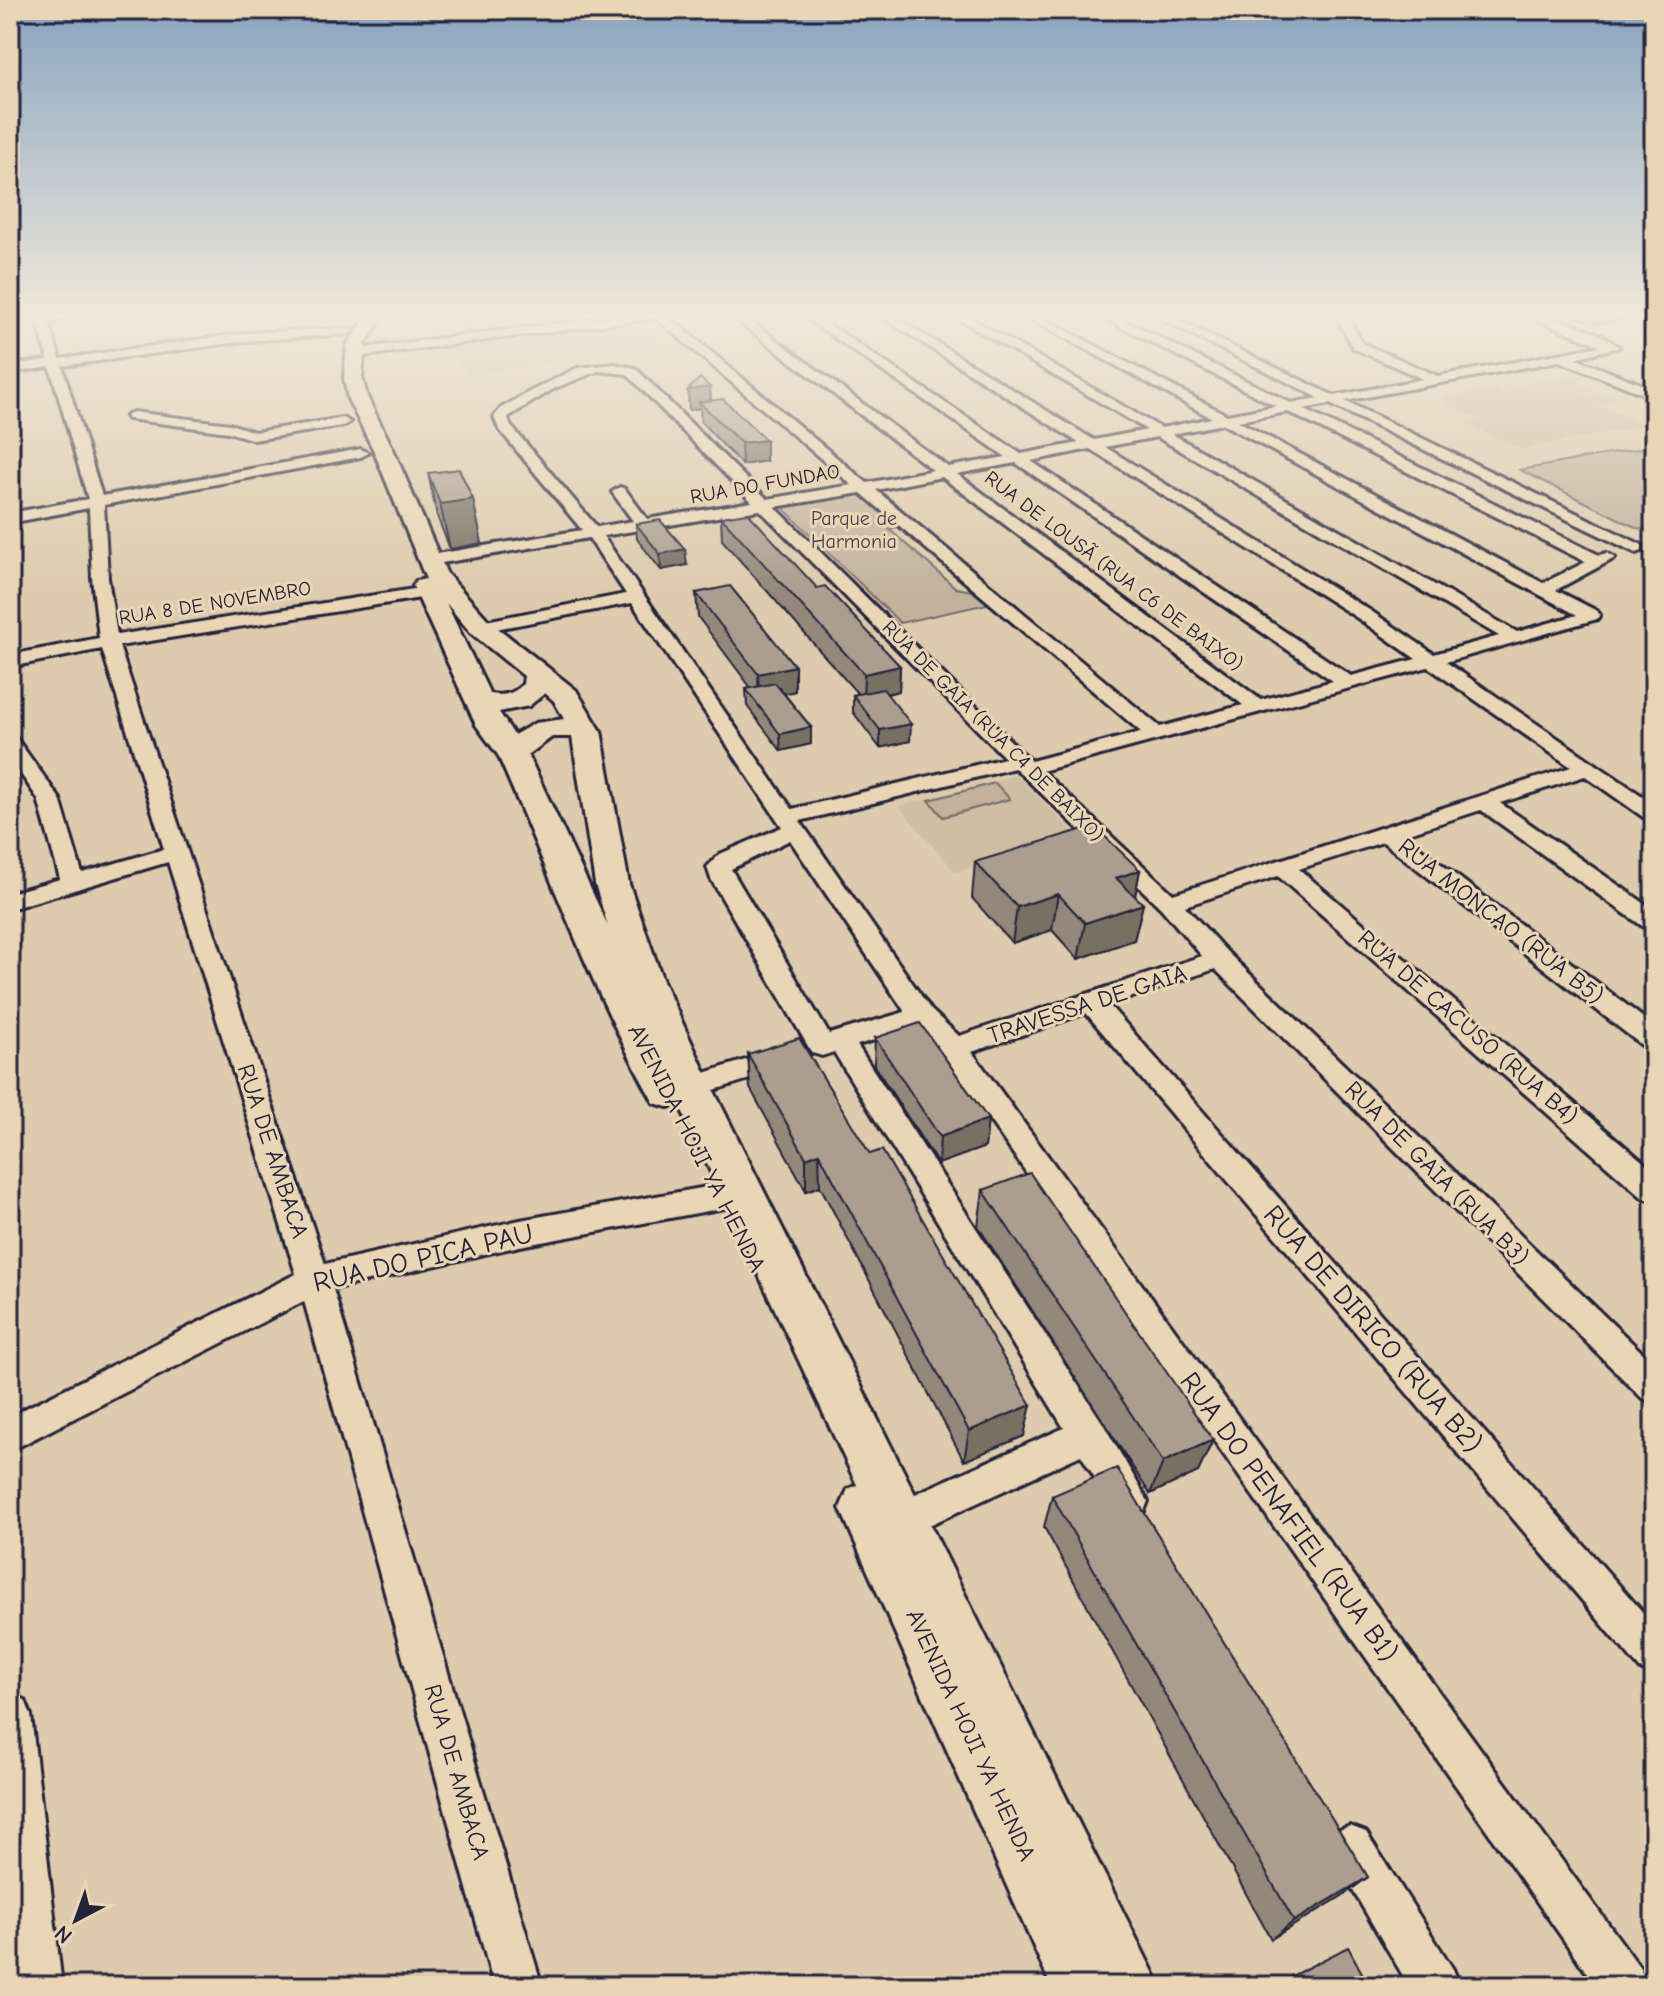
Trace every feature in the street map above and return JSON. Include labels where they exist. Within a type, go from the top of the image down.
[{"type":"main road","name":"AVENIDA HOJI YA HENDA","points":[[340,408],[343,422],[361,453],[491,725],[513,754],[639,1035],[724,1196],[1086,1986]]},
{"type":"main road","name":"AVENIDA HOJI YA HENDA","points":[[362,408],[436,576],[480,627],[566,696],[586,731],[612,884],[644,981],[692,1087],[1125,1986]]},
{"type":"main road","points":[[480,700],[501,704],[523,700],[537,684],[538,672]]},
{"type":"main road","points":[[513,754],[525,738],[552,727],[586,731]]},
{"type":"street","name":"RUA DE AMBACA","points":[[69,408],[96,501],[100,578],[109,642],[314,1280],[518,1986]]},
{"type":"street","name":"RUA DO PENAFIEL (RUA B1)","points":[[516,408],[501,417],[504,426],[593,533],[922,1017],[954,1048],[1624,1986]]},
{"type":"street","name":"RUA DE GAIA (RUA C4 DE BAIXO)","points":[[677,408],[765,504],[1023,765],[1169,903],[1219,959]]},
{"type":"street","points":[[761,408],[862,488],[1156,734]]},
{"type":"street","name":"RUA DE LOUSÃ (RUA C6 DE BAIXO)","points":[[860,408],[1257,706]]},
{"type":"street","points":[[943,408],[1347,682]]},
{"type":"street","points":[[1033,408],[1365,615],[1654,814]]},
{"type":"street","points":[[1120,408],[1513,637]]},
{"type":"street","points":[[1148,1529],[1089,1434],[723,879],[719,867],[791,823],[1156,734],[1591,615],[1546,588],[1204,408]]},
{"type":"street","name":"RUA DO FUNDAO","points":[[430,560],[862,488],[1282,408]]},
{"type":"street","points":[[1290,408],[1598,561]]},
{"type":"street","points":[[1351,408],[1636,548],[1598,561],[1546,588]]},
{"type":"street","points":[[133,416],[230,428],[252,436],[343,422]]},
{"type":"street","points":[[10,518],[361,453]]},
{"type":"street","points":[[620,492],[643,524]]},
{"type":"street","name":"RUA 8 DE NOVEMBRO","points":[[10,661],[109,642],[427,592]]},
{"type":"street","points":[[480,627],[636,597]]},
{"type":"street","points":[[10,743],[49,799],[73,883]]},
{"type":"street","points":[[1169,903],[1585,769]]},
{"type":"street","points":[[1484,802],[1654,922]]},
{"type":"street","name":"RUA MONCAO (RUA B5)","points":[[1385,832],[1654,1040]]},
{"type":"street","points":[[10,901],[178,852]]},
{"type":"street","name":"RUA DE CACUSO (RUA B4)","points":[[1281,866],[1654,1189]]},
{"type":"street","name":"TRAVESSA DE GAIA","points":[[954,1048],[1219,959]]},
{"type":"street","name":"RUA DE GAIA (RUA B3)","points":[[1219,959],[1654,1387]]},
{"type":"street","name":"RUA DE DIRICO (RUA B2)","points":[[1092,1003],[1654,1655]]},
{"type":"street","points":[[692,1087],[922,1017]]},
{"type":"street","name":"RUA DO PICA PAU","points":[[10,1434],[314,1280],[520,1233],[724,1196]]},
{"type":"street","points":[[901,1519],[1089,1434]]},
{"type":"street","points":[[10,1715],[38,1986]]},
{"type":"street","points":[[1335,1825],[1436,1986]]},
{"type":"shaded area","points":[[1455,408],[1605,408],[1645,425],[1521,449],[1465,423],[1481,420]]},
{"type":"shaded area","points":[[1016,775],[1078,837],[955,872],[899,806]]},
{"type":"green space","points":[[1654,446],[1654,532],[1637,528],[1520,470]]},
{"type":"green space","name":"Parque de Harmonia","points":[[861,490],[903,526],[889,529],[956,588],[978,592],[992,603],[900,623],[780,505]]},
{"type":"green space","points":[[995,783],[1010,799],[943,817],[929,800]]},
{"type":"building","points":[[705,408],[733,408],[766,440],[741,443]]},
{"type":"building","points":[[459,469],[473,499],[440,504],[428,473]]},
{"type":"building","points":[[748,513],[817,588],[825,586],[900,666],[864,674],[721,517]]},
{"type":"building","points":[[660,520],[685,549],[660,554],[636,524]]},
{"type":"building","points":[[730,586],[795,666],[758,674],[696,593]]},
{"type":"building","points":[[775,683],[811,727],[780,734],[746,689]]},
{"type":"building","points":[[883,689],[911,724],[880,730],[853,695]]},
{"type":"building","points":[[1094,826],[1140,870],[1116,878],[1143,904],[1085,923],[1058,894],[1017,907],[975,862]]},
{"type":"building","points":[[920,1023],[988,1119],[940,1137],[875,1038]]},
{"type":"building","points":[[799,1038],[870,1154],[882,1150],[1031,1405],[969,1431],[819,1153],[806,1158],[748,1054]]},
{"type":"building","points":[[1030,1173],[1213,1440],[1163,1462],[983,1190]]},
{"type":"building","points":[[1117,1468],[1368,1877],[1294,1921],[1052,1496]]},
{"type":"building","points":[[1348,1947],[1369,1986],[1277,1986],[1276,1984]]}]
